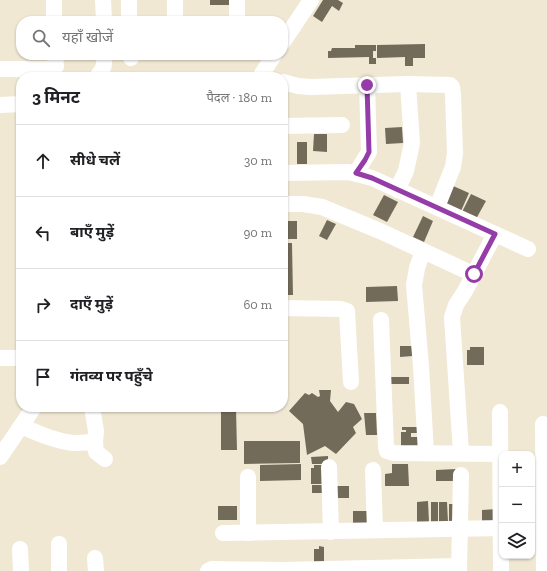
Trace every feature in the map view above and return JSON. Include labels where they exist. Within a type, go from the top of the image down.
[{"type":"street","points":[[54,0],[54,16]]},
{"type":"street","points":[[103,0],[104,16]]},
{"type":"street","points":[[129,0],[129,16]]},
{"type":"street","points":[[175,0],[175,16]]},
{"type":"street","points":[[237,0],[237,16]]},
{"type":"street","points":[[288,33],[306,1]]},
{"type":"street","points":[[101,72],[103,69],[104,60]]},
{"type":"street","points":[[266,72],[272,60]]},
{"type":"street","points":[[0,69],[51,67]]},
{"type":"street","points":[[288,83],[298,86],[450,84],[452,87],[455,153],[451,174],[437,207]]},
{"type":"street","points":[[397,190],[406,171],[412,143],[408,84]]},
{"type":"street","points":[[356,173],[369,152],[367,85]]},
{"type":"street","points":[[0,105],[16,104]]},
{"type":"street","points":[[288,126],[342,125]]},
{"type":"street","points":[[288,173],[349,172],[372,178],[528,249]]},
{"type":"street","points":[[288,204],[303,204],[322,207],[474,274]]},
{"type":"street","points":[[461,453],[452,317],[456,305],[495,234]]},
{"type":"street","points":[[423,251],[415,275],[414,285],[426,452]]},
{"type":"street","points":[[288,308],[342,309],[347,311],[351,382]]},
{"type":"street","points":[[381,320],[387,451],[394,453],[426,452],[499,454]]},
{"type":"street","points":[[0,358],[16,358]]},
{"type":"street","points":[[0,458],[12,432],[30,412]]},
{"type":"street","points":[[93,412],[96,431],[96,452],[105,459]]},
{"type":"street","points":[[500,412],[501,451]]},
{"type":"street","points":[[543,424],[541,527],[544,571]]},
{"type":"street","points":[[12,432],[39,434],[74,443],[95,442]]},
{"type":"street","points":[[329,467],[331,532]]},
{"type":"street","points":[[373,470],[375,530]]},
{"type":"street","points":[[208,571],[459,568],[461,475]]},
{"type":"street","points":[[248,477],[248,533]]},
{"type":"street","points":[[501,487],[501,523]]},
{"type":"street","points":[[223,533],[499,528]]},
{"type":"street","points":[[59,544],[59,571]]},
{"type":"street","points":[[20,549],[21,571]]},
{"type":"street","points":[[501,559],[501,571]]},
{"type":"building","points":[[210,0],[232,0],[232,5],[210,5]]},
{"type":"building","points":[[323,0],[338,0],[343,3],[339,11],[332,6],[322,22],[313,16]]},
{"type":"building","points":[[425,44],[425,58],[413,58],[413,66],[405,66],[405,57],[377,58],[377,45]]},
{"type":"building","points":[[355,45],[376,45],[376,51],[373,51],[373,58],[376,58],[376,64],[369,64],[369,57],[328,58],[328,51],[331,51],[332,48],[355,48]]},
{"type":"building","points":[[402,127],[403,143],[386,144],[385,128]]},
{"type":"building","points":[[314,134],[327,134],[327,152],[313,151]]},
{"type":"building","points":[[297,142],[307,142],[307,164],[297,164]]},
{"type":"building","points":[[451,185],[469,193],[461,211],[443,202]]},
{"type":"building","points":[[471,194],[486,201],[476,219],[462,212]]},
{"type":"building","points":[[384,195],[398,202],[387,222],[373,215]]},
{"type":"building","points":[[423,216],[433,221],[424,242],[413,237]]},
{"type":"building","points":[[327,220],[336,224],[327,240],[319,236]]},
{"type":"building","points":[[288,221],[297,221],[297,239],[288,239]]},
{"type":"building","points":[[288,243],[292,243],[293,295],[288,295]]},
{"type":"building","points":[[397,286],[398,301],[366,302],[366,287]]},
{"type":"building","points":[[400,346],[412,346],[413,356],[400,357]]},
{"type":"building","points":[[470,347],[484,347],[484,365],[467,365],[467,350],[470,350]]},
{"type":"building","points":[[391,377],[409,377],[409,384],[391,384]]},
{"type":"building","points":[[319,390],[331,390],[330,401],[338,412],[346,402],[354,404],[362,419],[353,427],[356,433],[336,454],[325,446],[307,455],[303,424],[289,411],[305,393],[309,395],[312,393],[318,397],[320,396]]},
{"type":"building","points":[[221,412],[236,412],[237,450],[221,450]]},
{"type":"building","points":[[364,413],[376,413],[377,435],[366,435]]},
{"type":"building","points":[[402,427],[417,427],[418,433],[411,433],[411,437],[418,437],[418,447],[401,447],[401,432],[406,432],[406,430],[402,430]]},
{"type":"building","points":[[244,441],[300,441],[300,463],[244,464]]},
{"type":"building","points":[[328,456],[328,464],[312,464],[311,457]]},
{"type":"building","points":[[301,464],[301,480],[260,481],[260,465]]},
{"type":"building","points":[[392,464],[408,464],[409,486],[385,486],[385,474],[392,473]]},
{"type":"building","points":[[314,465],[326,465],[326,484],[311,484],[311,468],[314,468]]},
{"type":"building","points":[[456,469],[457,481],[436,481],[436,470]]},
{"type":"building","points":[[312,485],[327,485],[327,493],[312,493]]},
{"type":"building","points":[[332,486],[349,486],[349,498],[332,498]]},
{"type":"building","points":[[428,501],[429,522],[417,522],[417,502]]},
{"type":"building","points":[[431,502],[438,502],[438,522],[431,522]]},
{"type":"building","points":[[439,502],[447,502],[448,522],[439,522]]},
{"type":"building","points":[[449,504],[459,504],[459,523],[449,523]]},
{"type":"building","points":[[218,506],[237,506],[237,520],[218,520]]},
{"type":"building","points":[[497,509],[497,521],[482,521],[482,510]]},
{"type":"building","points":[[353,511],[372,511],[372,523],[353,523]]},
{"type":"building","points":[[319,546],[324,547],[324,562],[314,562],[314,549],[319,549]]},
{"type":"route","points":[[367,85],[366,101],[369,152],[356,173],[372,178],[495,234],[474,274]]}]
